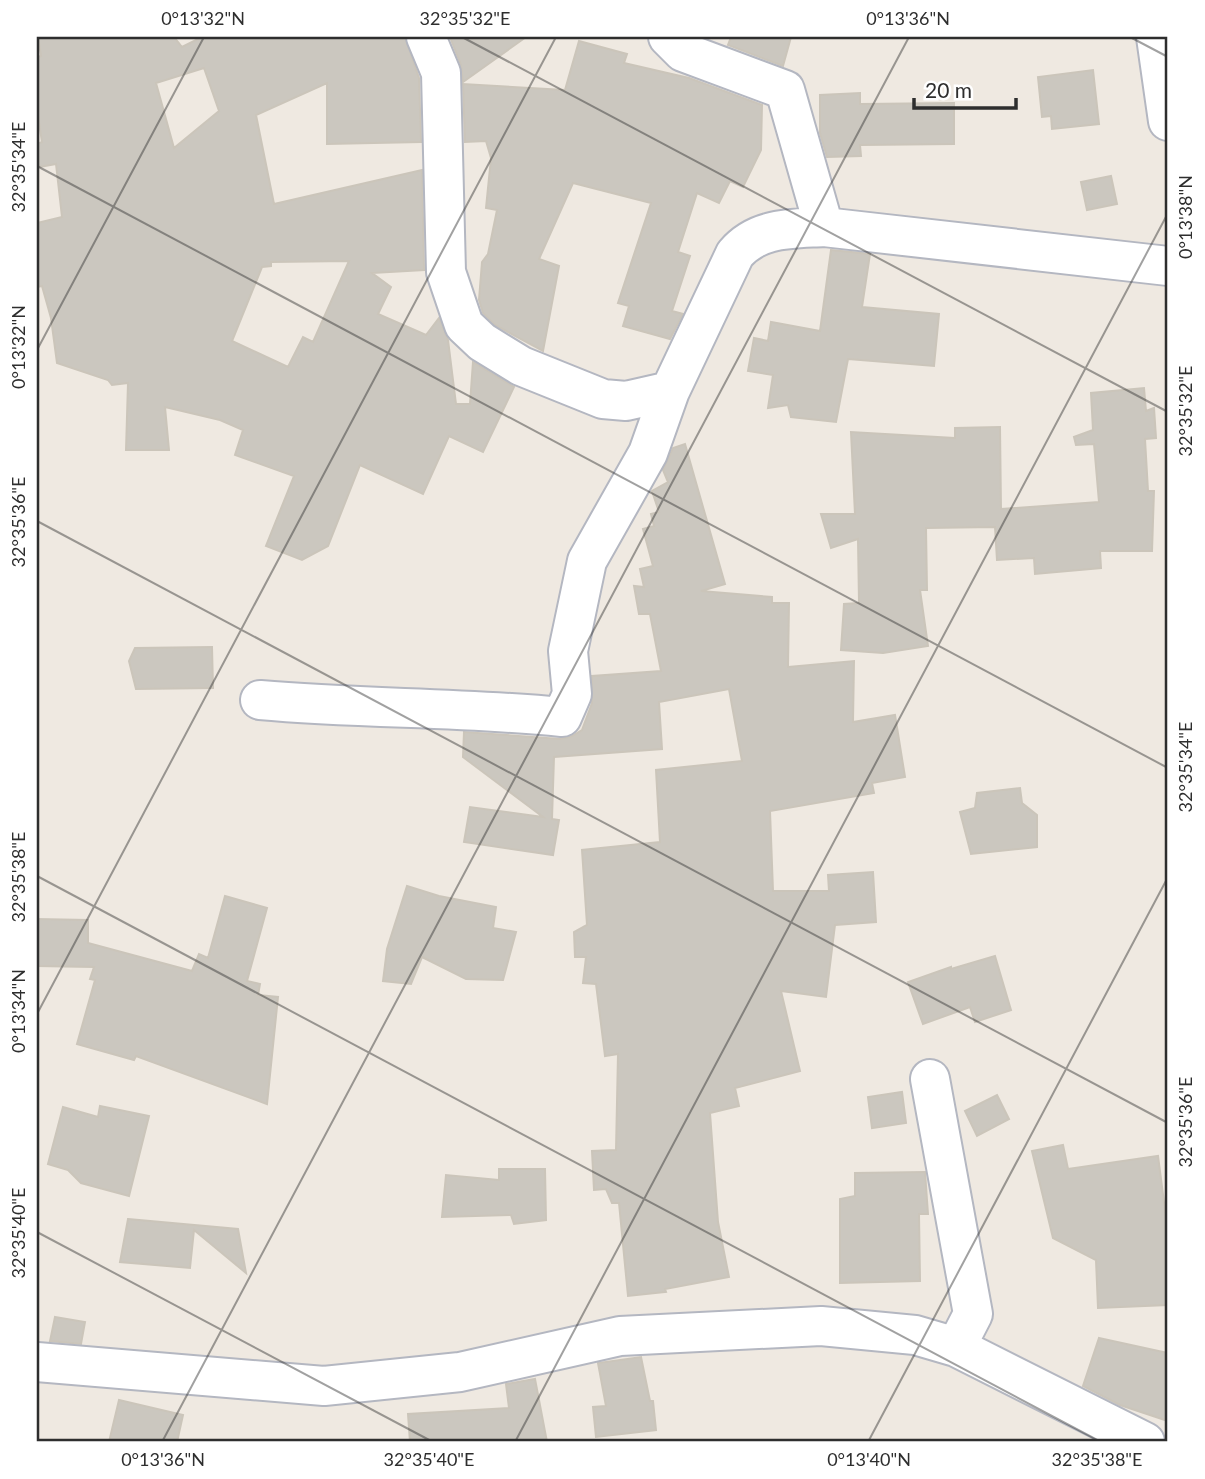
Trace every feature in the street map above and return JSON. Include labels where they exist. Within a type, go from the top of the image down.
[{"type":"street","points":[[426,37],[441,73],[446,272],[464,325],[482,342],[521,366],[603,399],[626,401],[670,391]]},
{"type":"street","points":[[668,37],[683,52],[785,90],[824,227]]},
{"type":"street","points":[[1156,37],[1165,77],[1168,121]]},
{"type":"street","points":[[260,701],[348,708],[489,710],[562,717],[572,694],[568,651],[587,561],[648,453],[670,391],[708,306],[743,243],[755,236],[781,230],[824,227],[1168,266]]},
{"type":"street","points":[[930,1079],[973,1314],[956,1347]]},
{"type":"street","points":[[37,1362],[324,1386],[460,1371],[620,1336],[821,1326],[915,1335],[956,1347],[1106,1433],[1145,1442]]},
{"type":"building","points":[[38,37],[174,37],[182,47],[202,37],[405,37],[419,78],[421,142],[327,144],[327,83],[256,115],[274,204],[422,170],[424,270],[372,273],[391,287],[378,314],[426,335],[439,318],[448,340],[456,404],[470,404],[473,362],[514,387],[483,452],[449,436],[423,494],[360,465],[328,546],[302,560],[266,546],[294,476],[235,455],[243,430],[220,420],[165,407],[169,450],[126,450],[128,383],[112,385],[108,380],[57,363],[51,318],[42,286],[37,287],[37,223],[62,217],[56,164],[39,167],[37,144],[42,142],[37,110],[37,57],[41,56]],"holes":[[[204,68],[219,111],[174,148],[156,83]],[[349,261],[313,342],[303,337],[288,367],[232,341],[262,267],[271,266],[271,262]]]},
{"type":"building","points":[[450,37],[526,37],[463,82],[461,65]]},
{"type":"building","points":[[731,37],[791,37],[783,66],[728,45]]},
{"type":"building","points":[[579,41],[627,54],[624,63],[689,78],[762,105],[761,150],[743,187],[730,181],[719,203],[697,193],[678,252],[690,256],[672,311],[683,314],[670,339],[623,326],[629,306],[618,303],[651,203],[573,183],[539,259],[559,266],[543,351],[495,325],[483,313],[479,300],[482,262],[488,254],[497,210],[486,208],[491,158],[486,141],[465,142],[463,84],[565,90]]},
{"type":"building","points":[[1093,70],[1099,124],[1052,129],[1051,116],[1042,117],[1038,77]]},
{"type":"building","points":[[860,93],[860,104],[954,103],[954,144],[860,145],[861,156],[827,157],[820,133],[820,95]]},
{"type":"building","points":[[1111,176],[1117,204],[1087,210],[1081,182]]},
{"type":"building","points":[[831,250],[870,254],[862,307],[939,314],[934,366],[848,359],[836,422],[791,417],[788,405],[768,408],[773,375],[748,371],[754,338],[768,341],[771,322],[820,331]]},
{"type":"building","points":[[1144,388],[1146,411],[1154,408],[1156,438],[1145,439],[1148,491],[1154,491],[1152,551],[1100,551],[1101,568],[1035,574],[1034,558],[997,560],[995,527],[926,528],[927,590],[920,590],[928,646],[883,653],[841,650],[844,604],[859,603],[858,539],[831,548],[821,514],[855,514],[851,432],[955,438],[955,428],[1000,427],[1001,509],[1099,502],[1094,444],[1076,445],[1074,437],[1093,430],[1091,393]]},
{"type":"building","points":[[685,444],[725,584],[701,591],[772,597],[772,603],[789,603],[788,667],[854,661],[853,722],[895,715],[905,777],[872,783],[874,793],[770,811],[773,891],[829,891],[828,875],[873,872],[876,922],[835,925],[826,997],[781,991],[800,1071],[735,1088],[739,1106],[710,1113],[718,1222],[729,1277],[665,1289],[666,1292],[628,1296],[619,1203],[612,1203],[606,1189],[594,1190],[592,1151],[616,1150],[618,1054],[605,1056],[596,984],[583,983],[586,957],[575,957],[574,932],[587,925],[582,850],[660,842],[656,770],[742,761],[729,689],[659,702],[662,749],[554,757],[552,819],[559,820],[553,855],[464,842],[470,807],[543,817],[463,757],[464,732],[560,739],[572,736],[582,730],[592,703],[592,676],[661,671],[650,614],[639,614],[634,586],[644,587],[640,569],[653,566],[643,529],[654,526],[651,514],[659,512],[652,491],[668,482],[663,470],[673,448]]},
{"type":"building","points":[[212,647],[213,688],[136,689],[129,661],[135,648]]},
{"type":"building","points":[[1020,788],[1022,803],[1037,815],[1037,847],[971,854],[960,812],[975,808],[977,793]]},
{"type":"building","points":[[407,886],[439,896],[496,907],[493,928],[516,932],[503,980],[466,979],[422,957],[411,984],[383,981],[387,949]]},
{"type":"building","points":[[225,896],[267,908],[247,981],[260,984],[258,995],[278,997],[267,1104],[136,1056],[134,1060],[77,1044],[95,980],[90,979],[94,967],[37,966],[37,919],[88,920],[88,943],[192,971],[199,954],[208,958]]},
{"type":"building","points":[[995,956],[1011,1010],[975,1022],[970,1007],[923,1024],[908,982]]},
{"type":"building","points":[[902,1092],[906,1123],[872,1128],[868,1097]]},
{"type":"building","points":[[997,1095],[1009,1119],[977,1136],[965,1111]]},
{"type":"building","points":[[100,1106],[149,1116],[129,1196],[81,1183],[68,1170],[48,1164],[63,1107],[98,1117]]},
{"type":"building","points":[[1063,1145],[1068,1169],[1158,1156],[1168,1233],[1168,1305],[1098,1308],[1096,1260],[1053,1238],[1032,1151]]},
{"type":"building","points":[[499,1169],[545,1169],[546,1220],[514,1224],[511,1215],[442,1217],[446,1175],[499,1180]]},
{"type":"building","points":[[925,1172],[928,1214],[919,1214],[920,1281],[840,1283],[840,1199],[855,1196],[855,1173]]},
{"type":"building","points":[[128,1219],[238,1229],[246,1273],[194,1230],[190,1268],[120,1262]]},
{"type":"building","points":[[55,1317],[85,1322],[81,1344],[50,1341]]},
{"type":"building","points":[[1099,1338],[1168,1353],[1168,1421],[1120,1405],[1083,1386]]},
{"type":"building","points":[[641,1357],[650,1401],[653,1401],[656,1430],[596,1437],[593,1407],[606,1406],[598,1363]]},
{"type":"building","points":[[535,1379],[547,1442],[410,1442],[408,1414],[509,1408],[506,1384]]},
{"type":"building","points":[[119,1400],[183,1415],[177,1442],[109,1442]]}]
